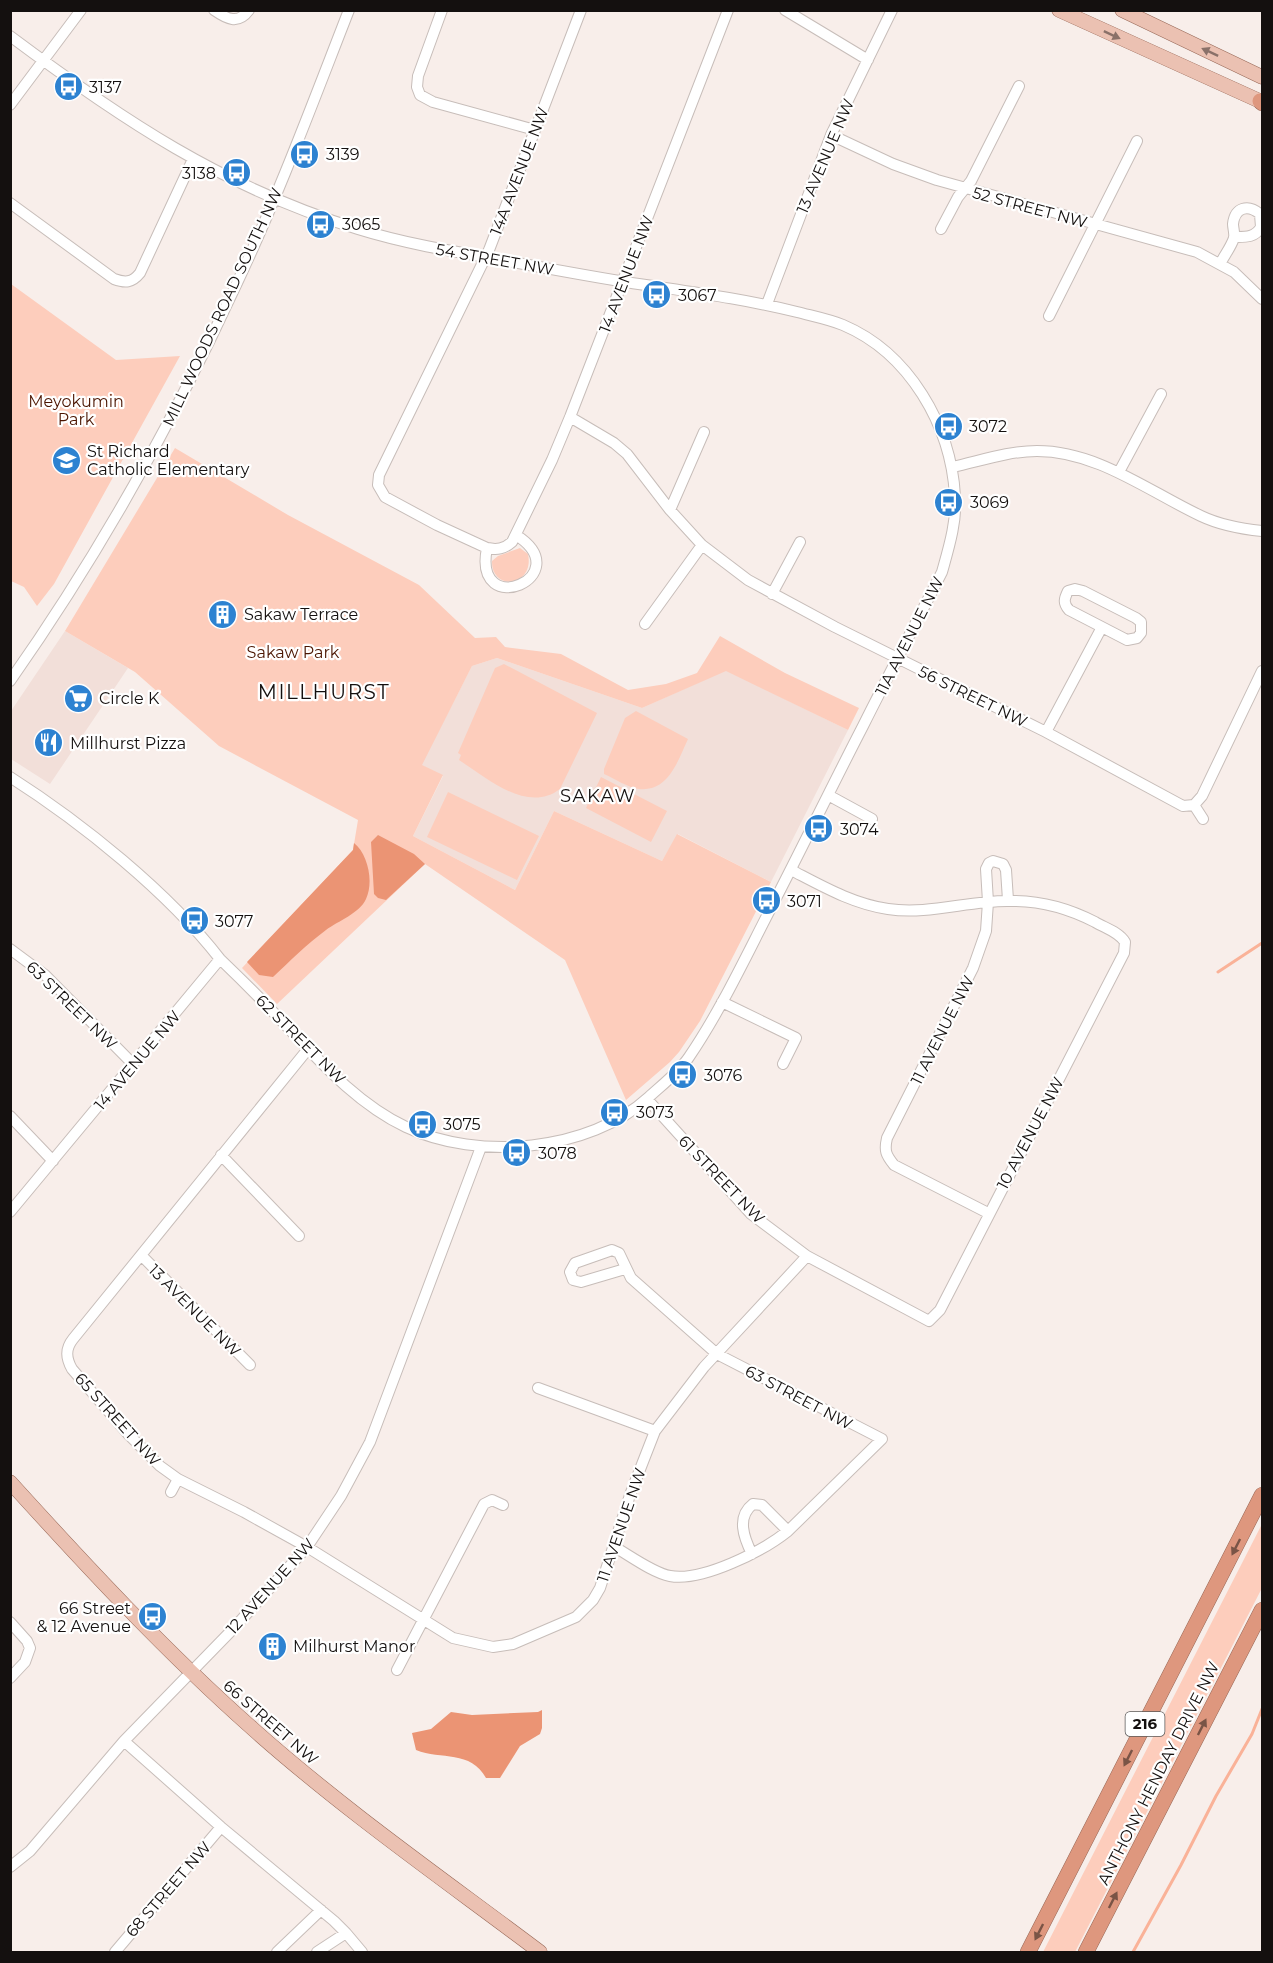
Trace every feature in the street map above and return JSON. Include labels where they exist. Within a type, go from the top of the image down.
[{"type":"highway","name":"ANTHONY HENDAY DRIVE NW","points":[[1028,1953],[1263,1495]]},
{"type":"highway","name":"ANTHONY HENDAY DRIVE NW","points":[[1086,1953],[1263,1610]]},
{"type":"main road","points":[[1059,10],[1262,102]]},
{"type":"main road","points":[[1122,10],[1263,77]]},
{"type":"main road","name":"66 STREET NW","points":[[10,1482],[124,1608],[253,1730],[344,1806],[540,1953]]},
{"type":"street","points":[[10,105],[81,10]]},
{"type":"street","points":[[214,10],[228,19],[239,19],[249,10]]},
{"type":"street","name":"MILL WOODS ROAD SOUTH NW","points":[[10,681],[121,507],[159,441],[230,298],[274,199],[349,10]]},
{"type":"street","points":[[442,10],[418,76],[417,91],[427,101],[535,130]]},
{"type":"street","name":"14A AVENUE NW","points":[[487,548],[385,497],[378,485],[378,475],[485,257],[581,10]]},
{"type":"street","name":"14 AVENUE NW","points":[[514,539],[570,417],[728,10]]},
{"type":"street","points":[[785,10],[868,60]]},
{"type":"street","name":"13 AVENUE NW","points":[[766,304],[831,135],[892,10]]},
{"type":"street","name":"54 STREET NW","points":[[10,36],[128,121],[193,159],[274,199],[374,233],[425,246],[623,282],[766,304],[844,326],[882,350],[900,365],[925,397],[940,427],[952,467]]},
{"type":"street","name":"52 STREET NW","points":[[941,229],[958,197],[971,181],[1019,86]]},
{"type":"street","name":"52 STREET NW","points":[[831,135],[901,167],[965,189],[1186,249],[1220,264]]},
{"type":"street","name":"52 STREET NW","points":[[1049,316],[1137,141]]},
{"type":"street","points":[[10,203],[114,279],[122,282],[131,281],[140,273],[193,159]]},
{"type":"street","points":[[1234,237],[1220,264],[1244,280],[1263,299]]},
{"type":"street","points":[[1119,472],[1161,394]]},
{"type":"street","name":"56 STREET NW","points":[[570,417],[614,443],[627,454],[670,510],[702,545],[748,580],[898,659],[1046,732],[1183,806],[1194,805]]},
{"type":"street","points":[[670,510],[704,432]]},
{"type":"street","points":[[952,467],[1019,451],[1062,453],[1119,472],[1215,522],[1263,531]]},
{"type":"street","name":"11A AVENUE NW","points":[[647,1099],[687,1060],[722,1002],[942,572],[952,536],[956,498],[952,467]]},
{"type":"street","points":[[514,539],[529,544],[537,560],[536,570],[524,583],[508,588],[493,582],[485,569],[487,548],[502,548],[514,539]]},
{"type":"street","points":[[772,594],[800,542]]},
{"type":"street","points":[[645,624],[702,545]]},
{"type":"street","points":[[1075,589],[1083,591],[1136,618],[1141,622],[1142,628],[1137,638],[1127,640],[1102,627],[1069,610],[1064,600],[1068,591],[1075,589]]},
{"type":"street","name":"56 STREET NW","points":[[1046,732],[1102,627]]},
{"type":"street","points":[[1203,819],[1194,805],[1202,796],[1263,671]]},
{"type":"street","name":"62 STREET NW","points":[[10,777],[87,832],[138,874],[206,941],[220,959],[309,1049],[363,1100],[399,1122],[446,1141],[481,1146],[519,1147],[563,1140],[613,1120],[647,1099]]},
{"type":"street","points":[[828,795],[872,819]]},
{"type":"street","name":"11 AVENUE NW","points":[[988,1213],[894,1165],[886,1155],[885,1148],[887,1138],[973,968],[986,931],[988,902],[986,869],[988,863],[993,861],[1003,864],[1006,870],[1008,900]]},
{"type":"street","points":[[791,870],[849,900],[886,909],[911,911],[1008,900]]},
{"type":"street","name":"10 AVENUE NW","points":[[929,1321],[940,1310],[1124,953],[1125,942],[1117,933],[1083,916],[1045,904],[1008,900]]},
{"type":"street","name":"63 STREET NW","points":[[10,949],[45,975],[132,1063]]},
{"type":"street","name":"14 AVENUE NW","points":[[10,1212],[220,959]]},
{"type":"street","points":[[722,1002],[796,1038],[783,1064]]},
{"type":"street","name":"13 AVENUE NW","points":[[67,1353],[73,1338],[309,1049]]},
{"type":"street","name":"61 STREET NW","points":[[647,1099],[752,1214],[807,1256],[929,1321]]},
{"type":"street","points":[[10,1116],[53,1161]]},
{"type":"street","name":"12 AVENUE NW","points":[[10,1867],[30,1851],[124,1741],[307,1547],[341,1496],[370,1442],[481,1146]]},
{"type":"street","points":[[221,1155],[299,1236]]},
{"type":"street","points":[[625,1269],[581,1282],[573,1280],[570,1272],[575,1263],[612,1250],[622,1256],[625,1269],[631,1278],[717,1354]]},
{"type":"street","name":"13 AVENUE NW","points":[[141,1255],[250,1365]]},
{"type":"street","name":"11 AVENUE NW","points":[[513,1644],[576,1617],[593,1600],[600,1588],[655,1431],[676,1402],[717,1354],[807,1256]]},
{"type":"street","name":"65 STREET NW","points":[[67,1353],[67,1360],[72,1369],[129,1435],[160,1466],[177,1479],[244,1512],[307,1547],[453,1638],[493,1647],[513,1644]]},
{"type":"street","name":"63 STREET NW","points":[[717,1354],[882,1439],[788,1531]]},
{"type":"street","points":[[538,1388],[655,1431]]},
{"type":"street","points":[[171,1492],[177,1479]]},
{"type":"street","points":[[397,1670],[484,1504],[492,1500],[503,1505]]},
{"type":"street","points":[[613,1546],[669,1576],[695,1576],[752,1554],[772,1544],[788,1531],[762,1505],[753,1504],[746,1513],[742,1529],[752,1554]]},
{"type":"street","points":[[10,1622],[27,1641],[30,1648],[25,1662],[10,1678]]},
{"type":"street","name":"68 STREET NW","points":[[124,1741],[221,1827],[321,1910],[346,1933],[362,1953]]},
{"type":"street","name":"68 STREET NW","points":[[115,1953],[221,1827]]},
{"type":"street","points":[[277,1953],[321,1910]]},
{"type":"street","points":[[317,1953],[346,1933]]},
{"type":"shaded area","points":[[65,631],[128,668],[50,784],[11,759],[11,711]]},
{"type":"shaded area","points":[[497,658],[642,708],[726,670],[848,730],[771,882],[678,834],[662,861],[554,811],[515,890],[413,836],[443,776],[421,765],[472,666]]},
{"type":"shaded area","points":[[378,835],[414,854],[425,864],[386,900],[374,894],[371,842]]},
{"type":"shaded area","points":[[354,843],[363,854],[368,869],[368,892],[363,904],[354,913],[319,935],[273,977],[259,975],[247,962],[353,850]]},
{"type":"shaded area","points":[[542,1710],[540,1734],[520,1746],[500,1778],[486,1778],[480,1769],[464,1759],[416,1750],[412,1733],[431,1729],[451,1712],[472,1715]]},
{"type":"green space","name":"Meyokumin Park","points":[[11,284],[116,360],[180,356],[54,584],[37,606],[24,587],[11,581]]},
{"type":"green space","name":"Sakaw Park","points":[[175,448],[288,515],[419,585],[475,638],[496,637],[505,647],[561,654],[628,690],[666,684],[697,673],[720,636],[785,673],[859,708],[848,730],[726,671],[642,708],[497,658],[472,666],[422,765],[443,775],[413,836],[515,890],[554,811],[662,861],[677,834],[771,882],[700,1021],[670,1062],[626,1100],[565,960],[425,864],[277,1004],[242,968],[353,850],[358,820],[219,746],[135,672],[65,631]]},
{"type":"green space","points":[[520,548],[528,554],[525,573],[512,582],[498,578],[492,561],[498,556]]},
{"type":"green space","points":[[504,664],[597,713],[560,789],[547,796],[534,798],[508,791],[459,760],[461,755],[458,753],[495,668]]},
{"type":"green space","points":[[636,711],[688,739],[671,773],[665,780],[649,789],[626,785],[604,774],[625,718]]},
{"type":"green space","points":[[601,777],[667,811],[651,842],[586,808]]},
{"type":"green space","points":[[448,792],[539,836],[517,880],[427,837]]},
{"type":"green space","points":[[1262,1524],[1262,1588],[1075,1952],[1043,1952]]},
{"type":"waterway","points":[[1218,972],[1262,943]]},
{"type":"waterway","points":[[1133,1952],[1216,1796],[1252,1734],[1262,1709]]},
{"type":"place","name":"3137","points":[[68,87]]},
{"type":"place","name":"3139","points":[[305,154]]},
{"type":"place","name":"3138","points":[[237,173]]},
{"type":"place","name":"3065","points":[[321,224]]},
{"type":"place","name":"3067","points":[[657,295]]},
{"type":"place","name":"3072","points":[[948,426]]},
{"type":"place","name":"St Richard Catholic Elementary","points":[[66,460]]},
{"type":"place","name":"3069","points":[[949,502]]},
{"type":"place","name":"Sakaw Terrace","points":[[223,614]]},
{"type":"place","name":"Circle K","points":[[78,698]]},
{"type":"place","name":"Millhurst Pizza","points":[[49,743]]},
{"type":"place","name":"3074","points":[[819,829]]},
{"type":"place","name":"3071","points":[[766,901]]},
{"type":"place","name":"3077","points":[[194,921]]},
{"type":"place","name":"3076","points":[[683,1075]]},
{"type":"place","name":"3073","points":[[615,1112]]},
{"type":"place","name":"3075","points":[[422,1124]]},
{"type":"place","name":"3078","points":[[517,1153]]},
{"type":"place","name":"66 Street & 12 Avenue","points":[[152,1617]]},
{"type":"place","name":"Milhurst Manor","points":[[272,1646]]},
{"type":"district","name":"MILLHURST","points":[[324,692]]},
{"type":"district","name":"SAKAW","points":[[598,796]]}]
